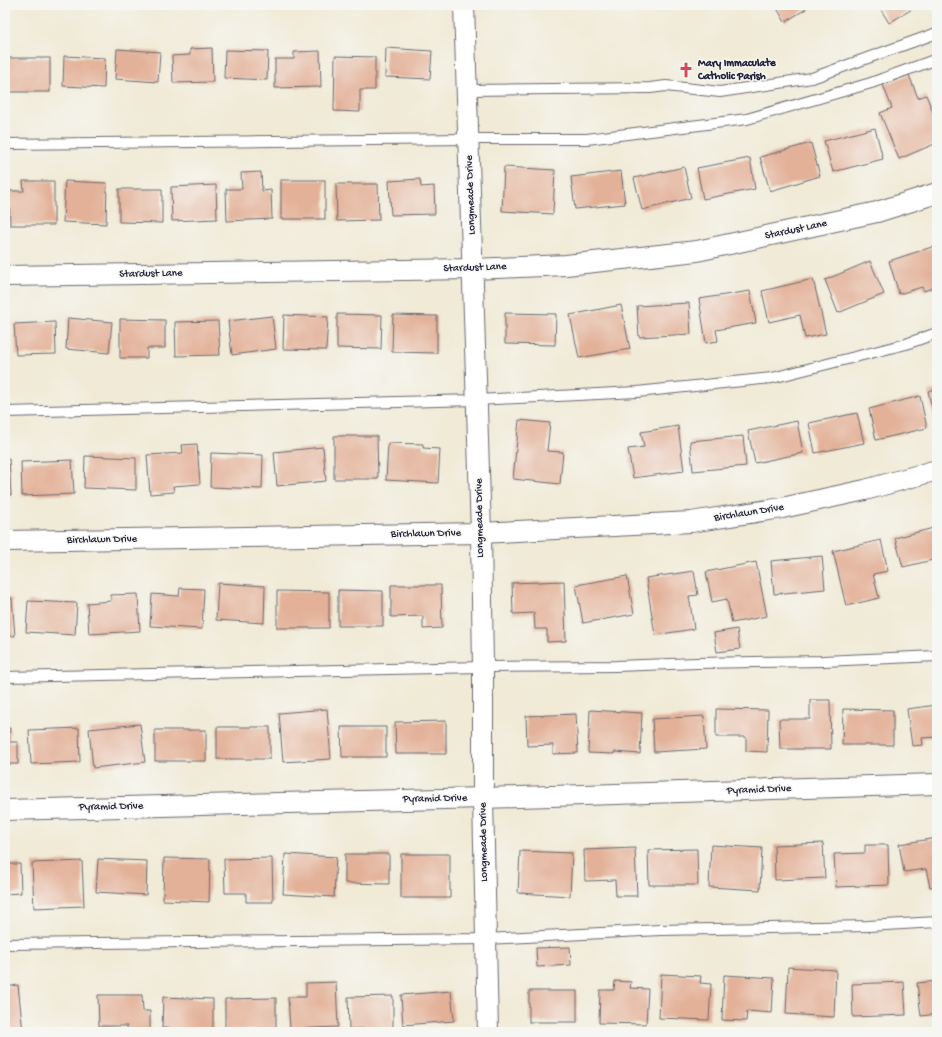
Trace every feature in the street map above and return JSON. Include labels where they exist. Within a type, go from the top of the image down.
[{"type":"street","name":"Longmeade Drive","points":[[464,5],[481,533],[483,798],[488,1032]]},
{"type":"street","name":"Stardust Lane","points":[[5,276],[473,269],[566,265],[697,251],[877,212],[937,193]]},
{"type":"street","name":"Birchlawn Drive","points":[[5,542],[481,533],[691,522],[782,508],[865,490],[937,470]]},
{"type":"street","name":"Pyramid Drive","points":[[5,810],[483,798],[937,784]]},
{"type":"lane","points":[[467,90],[650,88],[666,86],[720,92],[812,78],[937,33]]},
{"type":"lane","points":[[5,144],[587,139],[747,119],[871,83],[937,59]]},
{"type":"lane","points":[[5,412],[477,400],[636,392],[772,378],[906,344],[937,333]]},
{"type":"lane","points":[[5,677],[616,666],[823,661],[937,656]]},
{"type":"lane","points":[[5,944],[486,939],[660,930],[868,926],[937,922]]},
{"type":"building","points":[[775,5],[804,5],[806,9],[785,22]]},
{"type":"building","points":[[878,5],[919,5],[889,23]]},
{"type":"building","points":[[212,48],[213,82],[173,83],[172,56],[190,55],[190,49]]},
{"type":"building","points":[[386,48],[432,51],[430,79],[385,77]]},
{"type":"building","points":[[117,49],[160,52],[158,82],[115,79]]},
{"type":"building","points":[[225,50],[268,51],[267,80],[224,78]]},
{"type":"building","points":[[320,51],[321,87],[275,88],[275,59],[294,59],[294,52]]},
{"type":"building","points":[[64,56],[105,58],[104,88],[63,86]]},
{"type":"building","points":[[335,56],[375,57],[375,90],[360,90],[360,112],[334,111]]},
{"type":"building","points":[[9,58],[50,58],[50,92],[9,92]]},
{"type":"building","points":[[909,75],[918,98],[926,95],[937,122],[937,143],[899,159],[880,113],[892,108],[883,85]]},
{"type":"building","points":[[875,128],[883,159],[833,172],[824,141]]},
{"type":"building","points":[[811,143],[820,176],[770,191],[760,157]]},
{"type":"building","points":[[750,158],[755,189],[703,199],[697,168]]},
{"type":"building","points":[[504,167],[555,170],[553,214],[502,211]]},
{"type":"building","points":[[684,167],[691,198],[642,210],[634,178]]},
{"type":"building","points":[[621,171],[625,204],[575,209],[571,177]]},
{"type":"building","points":[[261,172],[262,191],[271,190],[272,219],[227,221],[226,189],[242,189],[241,173]]},
{"type":"building","points":[[420,179],[421,187],[434,186],[435,214],[391,215],[389,181]]},
{"type":"building","points":[[281,180],[325,180],[325,219],[281,219]]},
{"type":"building","points":[[23,181],[54,181],[54,225],[10,225],[9,191],[24,191]]},
{"type":"building","points":[[65,181],[107,183],[106,224],[63,222]]},
{"type":"building","points":[[336,184],[378,184],[379,220],[337,221]]},
{"type":"building","points":[[216,185],[217,219],[172,221],[171,187]]},
{"type":"building","points":[[119,189],[162,189],[162,223],[119,222]]},
{"type":"building","points":[[935,246],[937,251],[937,286],[924,291],[922,287],[899,294],[889,261]]},
{"type":"building","points":[[870,261],[884,294],[838,313],[825,280]]},
{"type":"building","points":[[813,279],[826,334],[805,338],[800,315],[769,322],[762,291]]},
{"type":"building","points":[[750,291],[756,323],[716,330],[718,341],[706,343],[699,299]]},
{"type":"building","points":[[689,303],[691,334],[639,337],[637,306]]},
{"type":"building","points":[[621,305],[630,349],[579,358],[570,315]]},
{"type":"building","points":[[505,313],[556,314],[555,345],[505,344]]},
{"type":"building","points":[[337,314],[382,315],[381,349],[337,348]]},
{"type":"building","points":[[284,315],[328,317],[326,350],[283,349]]},
{"type":"building","points":[[393,315],[437,316],[437,353],[392,352]]},
{"type":"building","points":[[272,316],[276,349],[232,355],[228,321]]},
{"type":"building","points":[[68,318],[112,322],[109,353],[66,349]]},
{"type":"building","points":[[120,319],[165,320],[165,348],[147,348],[147,358],[120,358]]},
{"type":"building","points":[[218,321],[220,355],[176,356],[175,322]]},
{"type":"building","points":[[55,322],[56,354],[16,355],[14,324]]},
{"type":"building","points":[[937,389],[937,421],[935,421],[928,391]]},
{"type":"building","points":[[920,396],[927,428],[876,440],[869,409]]},
{"type":"building","points":[[857,413],[864,443],[815,453],[809,423]]},
{"type":"building","points":[[519,420],[550,423],[547,451],[563,452],[560,484],[513,479]]},
{"type":"building","points":[[797,421],[803,453],[755,463],[748,431]]},
{"type":"building","points":[[678,426],[684,471],[633,478],[628,449],[644,447],[641,432]]},
{"type":"building","points":[[334,436],[377,436],[378,479],[334,479]]},
{"type":"building","points":[[743,436],[746,466],[693,471],[690,441]]},
{"type":"building","points":[[388,443],[423,444],[423,448],[440,449],[438,483],[386,480]]},
{"type":"building","points":[[197,444],[200,484],[173,486],[174,492],[150,494],[147,455],[183,453],[182,445]]},
{"type":"building","points":[[323,447],[326,481],[277,486],[274,452]]},
{"type":"building","points":[[211,453],[263,455],[262,489],[210,487]]},
{"type":"building","points":[[85,456],[136,458],[136,490],[84,488]]},
{"type":"building","points":[[9,459],[11,495],[5,495],[5,460]]},
{"type":"building","points":[[72,460],[74,494],[22,496],[21,462]]},
{"type":"building","points":[[937,527],[937,559],[903,567],[895,538]]},
{"type":"building","points":[[881,540],[888,571],[873,574],[879,598],[846,606],[833,551]]},
{"type":"building","points":[[822,556],[825,589],[774,594],[771,561]]},
{"type":"building","points":[[756,562],[767,616],[732,623],[727,599],[712,602],[706,572]]},
{"type":"building","points":[[694,571],[698,595],[689,596],[694,629],[655,635],[646,578]]},
{"type":"building","points":[[627,576],[634,614],[583,623],[576,585]]},
{"type":"building","points":[[564,581],[566,641],[547,642],[547,629],[535,629],[534,613],[513,614],[512,583]]},
{"type":"building","points":[[218,583],[265,586],[264,623],[216,620]]},
{"type":"building","points":[[391,585],[441,585],[442,628],[423,629],[423,616],[391,617]]},
{"type":"building","points":[[180,588],[204,589],[202,629],[150,626],[152,594],[179,596]]},
{"type":"building","points":[[338,590],[383,591],[383,626],[338,626]]},
{"type":"building","points":[[277,591],[329,592],[329,628],[277,628]]},
{"type":"building","points":[[138,594],[140,631],[89,634],[87,603],[111,601],[110,595]]},
{"type":"building","points":[[5,598],[12,598],[15,636],[5,636]]},
{"type":"building","points":[[28,601],[77,603],[75,635],[26,632]]},
{"type":"building","points":[[737,629],[740,649],[717,652],[714,633]]},
{"type":"building","points":[[810,700],[830,700],[831,749],[780,749],[779,719],[810,719]]},
{"type":"building","points":[[937,705],[937,737],[922,738],[923,745],[912,746],[907,709]]},
{"type":"building","points":[[327,709],[331,759],[283,762],[279,713]]},
{"type":"building","points":[[716,709],[768,710],[767,752],[746,751],[746,737],[716,737]]},
{"type":"building","points":[[843,709],[893,710],[893,745],[842,745]]},
{"type":"building","points":[[590,710],[642,713],[640,754],[614,752],[614,754],[588,753]]},
{"type":"building","points":[[576,714],[578,753],[553,754],[553,745],[527,746],[526,716]]},
{"type":"building","points":[[704,716],[706,749],[654,752],[652,719]]},
{"type":"building","points":[[446,721],[446,754],[396,754],[395,722]]},
{"type":"building","points":[[140,724],[145,762],[93,768],[89,729]]},
{"type":"building","points":[[217,727],[270,727],[270,759],[217,759]]},
{"type":"building","points":[[341,727],[386,727],[386,757],[342,757]]},
{"type":"building","points":[[5,728],[10,728],[9,742],[18,742],[18,764],[5,764]]},
{"type":"building","points":[[79,728],[80,762],[31,764],[29,730]]},
{"type":"building","points":[[155,730],[206,730],[206,761],[155,761]]},
{"type":"building","points":[[937,838],[937,886],[930,887],[926,869],[904,872],[899,844]]},
{"type":"building","points":[[823,843],[825,878],[775,880],[774,845]]},
{"type":"building","points":[[711,845],[762,848],[760,890],[709,887]]},
{"type":"building","points":[[865,845],[888,845],[889,885],[836,887],[834,854],[865,853]]},
{"type":"building","points":[[635,848],[637,896],[616,896],[615,880],[585,881],[584,850]]},
{"type":"building","points":[[697,849],[698,885],[649,885],[648,850]]},
{"type":"building","points":[[520,851],[572,853],[570,896],[518,893]]},
{"type":"building","points":[[285,854],[336,857],[334,897],[283,894]]},
{"type":"building","points":[[345,854],[389,854],[389,884],[345,883]]},
{"type":"building","points":[[401,854],[450,854],[450,898],[401,898]]},
{"type":"building","points":[[164,858],[210,859],[209,902],[163,900]]},
{"type":"building","points":[[272,858],[273,902],[246,902],[246,893],[225,893],[224,859]]},
{"type":"building","points":[[98,859],[147,861],[146,895],[96,892]]},
{"type":"building","points":[[82,861],[84,906],[34,908],[32,863]]},
{"type":"building","points":[[5,864],[20,864],[21,893],[5,894]]},
{"type":"building","points":[[570,947],[571,965],[537,967],[536,948]]},
{"type":"building","points":[[788,967],[836,970],[834,1017],[786,1014]]},
{"type":"building","points":[[661,974],[701,976],[700,983],[711,984],[709,1020],[659,1018]]},
{"type":"building","points":[[724,975],[774,978],[772,1013],[747,1011],[746,1021],[722,1020]]},
{"type":"building","points":[[615,981],[631,982],[630,988],[648,989],[646,1024],[599,1023],[600,990],[614,990]]},
{"type":"building","points":[[937,981],[937,1014],[921,1016],[917,983]]},
{"type":"building","points":[[336,982],[338,1027],[290,1029],[288,997],[306,997],[306,983]]},
{"type":"building","points":[[904,982],[906,1015],[853,1017],[852,984]]},
{"type":"building","points":[[18,985],[23,1032],[5,1032],[5,987]]},
{"type":"building","points":[[451,991],[454,1021],[403,1025],[401,995]]},
{"type":"building","points":[[529,991],[577,991],[577,1022],[529,1022]]},
{"type":"building","points":[[98,995],[142,995],[143,1011],[150,1011],[150,1032],[128,1032],[127,1026],[99,1026]]},
{"type":"building","points":[[393,996],[393,1028],[349,1029],[348,997]]},
{"type":"building","points":[[163,997],[213,999],[213,1030],[162,1028]]},
{"type":"building","points":[[276,998],[276,1030],[225,1030],[225,999]]},
{"type":"place","name":"Mary Immaculate Catholic Parish","points":[[686,70]]}]
